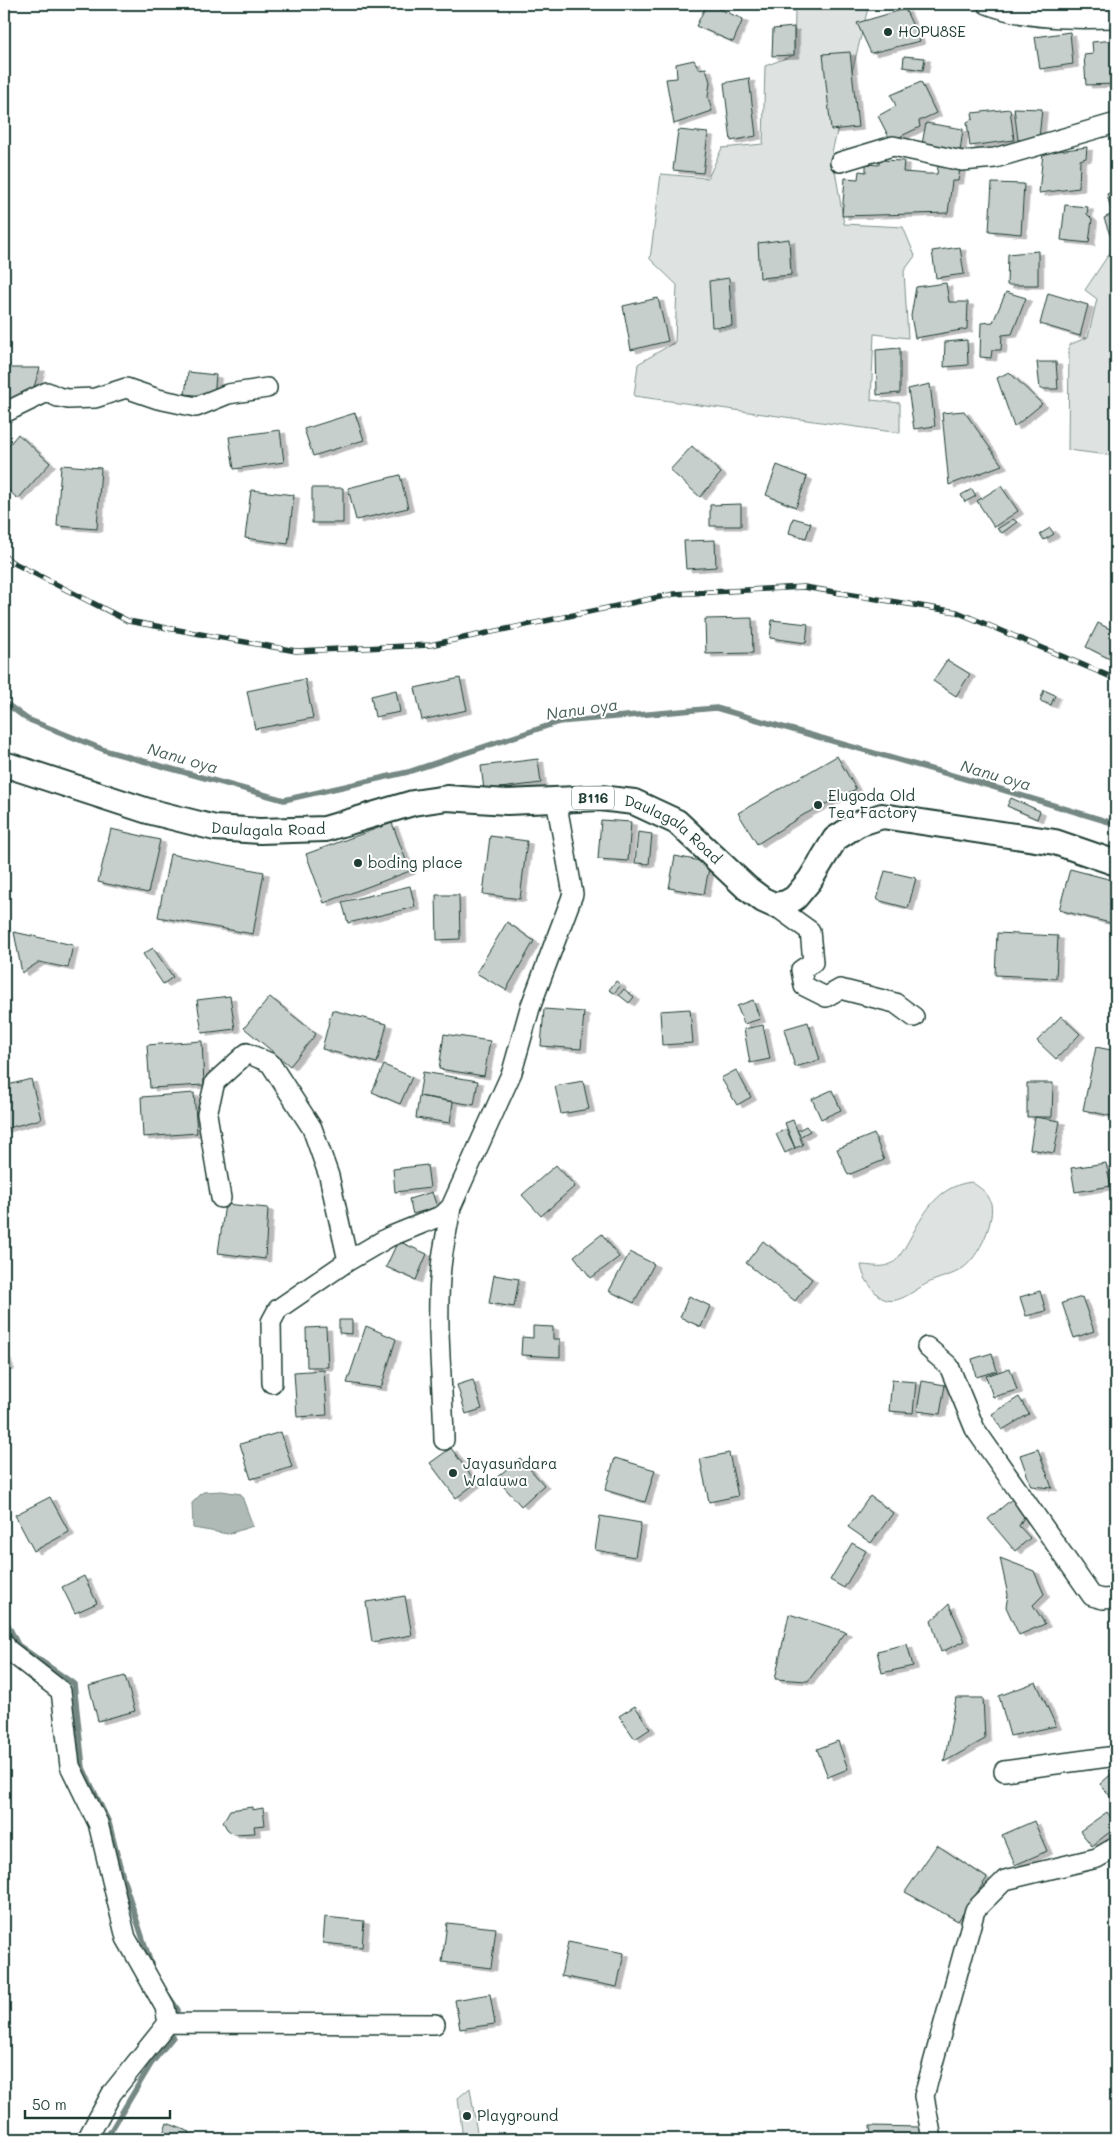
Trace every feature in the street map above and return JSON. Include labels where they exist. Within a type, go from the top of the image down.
[{"type":"main road","name":"Daulagala Road","points":[[4,764],[148,811],[214,828],[260,831],[325,829],[413,803],[446,798],[507,802],[600,798],[634,802],[677,822],[747,888],[763,900],[774,905]]},
{"type":"main road","points":[[774,905],[786,903],[795,898],[810,880],[835,839],[858,824],[882,816],[1055,842],[1116,863]]},
{"type":"street","points":[[987,4],[1007,11],[1034,16],[1066,19],[1116,18]]},
{"type":"street","points":[[840,162],[892,146],[962,161],[995,158],[1116,123]]},
{"type":"street","points":[[4,413],[47,392],[58,398],[95,398],[126,388],[158,399],[196,407],[228,394],[267,388]]},
{"type":"street","points":[[444,1440],[441,1392],[440,1301],[441,1268],[451,1207],[512,1072],[530,1008],[573,894],[556,800]]},
{"type":"street","points":[[774,905],[810,931],[813,962],[801,970],[804,986],[826,997],[840,989],[866,994],[895,1003],[914,1017]]},
{"type":"street","points":[[221,1198],[207,1114],[215,1082],[247,1053],[270,1063],[312,1128],[329,1176],[348,1261]]},
{"type":"street","points":[[272,1383],[271,1322],[278,1309],[348,1261],[389,1237],[443,1215],[451,1207]]},
{"type":"street","points":[[927,1347],[949,1366],[975,1429],[1092,1596],[1104,1600],[1116,1598]]},
{"type":"street","points":[[4,1643],[8,1650],[61,1690],[70,1766],[98,1824],[126,1938],[165,2007],[168,2023],[112,2093],[87,2139]]},
{"type":"street","points":[[1004,1771],[1116,1756]]},
{"type":"street","points":[[932,2139],[924,2096],[975,1910],[1005,1880],[1096,1858],[1116,1848]]},
{"type":"street","points":[[168,2023],[435,2024]]},
{"type":"shaded area","points":[[773,4],[869,4],[832,152],[844,224],[903,227],[915,256],[904,271],[908,338],[874,334],[871,400],[900,403],[900,433],[634,396],[638,364],[675,342],[677,285],[650,259],[661,174],[708,178],[722,148],[763,144],[765,66],[794,55],[795,11],[771,7]]},
{"type":"shaded area","points":[[1111,251],[1116,255],[1116,456],[1068,450],[1069,345],[1088,337],[1097,299],[1085,290]]},
{"type":"shaded area","points":[[971,1182],[987,1194],[992,1208],[989,1227],[985,1237],[969,1263],[959,1271],[928,1283],[901,1298],[888,1300],[881,1298],[868,1283],[861,1265],[882,1266],[893,1262],[904,1249],[930,1206],[947,1190]]},
{"type":"shaded area","points":[[222,1491],[241,1494],[253,1526],[228,1534],[193,1528],[192,1503],[203,1492]]},
{"type":"shaded area","name":"Playground","points":[[470,2088],[478,2139],[463,2139],[458,2098]]},
{"type":"building","points":[[707,4],[743,19],[733,42],[696,26]]},
{"type":"building","name":"HOPU8SE","points":[[905,9],[920,41],[871,53],[857,23]]},
{"type":"building","points":[[794,27],[794,55],[772,56],[773,29]]},
{"type":"building","points":[[1070,32],[1073,64],[1040,69],[1035,37]]},
{"type":"building","points":[[1116,40],[1116,84],[1086,85],[1084,55],[1093,54],[1092,42]]},
{"type":"building","points":[[850,52],[858,127],[831,130],[823,54]]},
{"type":"building","points":[[904,56],[925,58],[923,70],[903,67]]},
{"type":"building","points":[[694,60],[699,69],[706,68],[710,82],[708,97],[712,111],[674,124],[666,79],[677,78],[676,64]]},
{"type":"building","points":[[749,78],[756,136],[731,141],[724,83]]},
{"type":"building","points":[[921,82],[936,113],[919,121],[920,127],[891,141],[878,116],[896,106],[891,95]]},
{"type":"building","points":[[1014,108],[1042,109],[1039,138],[1018,140]]},
{"type":"building","points":[[1010,109],[1014,140],[970,146],[967,122],[973,119],[972,113]]},
{"type":"building","points":[[926,123],[963,129],[960,152],[922,144]]},
{"type":"building","points":[[678,130],[708,133],[703,173],[673,170]]},
{"type":"building","points":[[1087,147],[1086,158],[1080,160],[1079,188],[1039,193],[1043,153]]},
{"type":"building","points":[[1116,148],[1116,167],[1111,149]]},
{"type":"building","points":[[879,160],[904,161],[903,172],[937,174],[938,166],[960,169],[958,181],[952,181],[948,213],[842,216],[845,178],[858,179],[859,171],[866,172],[866,164],[879,165]]},
{"type":"building","points":[[992,183],[1024,184],[1021,234],[989,231]]},
{"type":"building","points":[[1116,190],[1116,233],[1110,235],[1104,218],[1112,214],[1107,194]]},
{"type":"building","points":[[1065,205],[1088,207],[1087,214],[1092,219],[1089,243],[1061,240]]},
{"type":"building","points":[[789,239],[791,275],[760,278],[758,243]]},
{"type":"building","points":[[960,247],[964,274],[936,278],[932,251]]},
{"type":"building","points":[[1038,251],[1038,285],[1007,285],[1008,254]]},
{"type":"building","points":[[729,278],[732,326],[712,327],[709,281]]},
{"type":"building","points":[[946,283],[949,302],[968,302],[967,329],[915,338],[911,316],[916,287]]},
{"type":"building","points":[[1006,292],[1026,298],[1012,334],[1002,335],[1001,350],[992,350],[991,358],[980,357],[981,323],[993,322]]},
{"type":"building","points":[[1048,293],[1088,305],[1080,336],[1040,324]]},
{"type":"building","points":[[658,298],[668,341],[631,350],[623,306]]},
{"type":"building","points":[[967,340],[968,365],[944,367],[945,342]]},
{"type":"building","points":[[900,348],[900,393],[877,395],[876,350]]},
{"type":"building","points":[[1037,362],[1056,362],[1058,389],[1040,389]]},
{"type":"building","points":[[4,368],[40,368],[32,393],[4,401]]},
{"type":"building","points":[[188,372],[216,375],[214,397],[185,394]]},
{"type":"building","points":[[1009,372],[1042,404],[1014,427],[997,378]]},
{"type":"building","points":[[930,384],[935,426],[914,429],[908,389]]},
{"type":"building","points":[[964,411],[1002,465],[949,485],[942,413]]},
{"type":"building","points":[[355,413],[364,440],[313,456],[304,429]]},
{"type":"building","points":[[280,430],[284,462],[234,469],[229,437]]},
{"type":"building","points":[[18,434],[50,463],[18,499],[4,486],[4,451]]},
{"type":"building","points":[[692,446],[721,473],[700,497],[670,470]]},
{"type":"building","points":[[61,465],[101,468],[97,529],[57,526]]},
{"type":"building","points":[[777,465],[807,477],[796,507],[766,495]]},
{"type":"building","points":[[400,475],[408,508],[356,520],[348,488]]},
{"type":"building","points":[[1001,486],[1018,511],[994,527],[977,501]]},
{"type":"building","points":[[312,488],[343,488],[343,523],[312,523]]},
{"type":"building","points":[[972,489],[976,496],[965,502],[961,495]]},
{"type":"building","points":[[251,490],[294,495],[288,544],[245,538]]},
{"type":"building","points":[[741,504],[741,526],[710,526],[710,505]]},
{"type":"building","points":[[793,518],[811,523],[806,538],[789,533]]},
{"type":"building","points":[[1013,519],[1017,522],[1002,533],[997,529]]},
{"type":"building","points":[[1050,528],[1054,534],[1044,540],[1040,534]]},
{"type":"building","points":[[715,540],[716,567],[686,569],[684,541]]},
{"type":"building","points":[[752,618],[753,653],[706,654],[705,619]]},
{"type":"building","points":[[772,620],[808,624],[806,643],[770,638]]},
{"type":"building","points":[[1098,623],[1116,632],[1116,662],[1086,647]]},
{"type":"building","points":[[947,660],[970,674],[956,696],[933,681]]},
{"type":"building","points":[[460,678],[467,710],[422,720],[415,688]]},
{"type":"building","points":[[305,679],[313,718],[255,729],[247,691]]},
{"type":"building","points":[[396,690],[400,712],[375,717],[371,696]]},
{"type":"building","points":[[1044,690],[1055,695],[1051,705],[1040,701]]},
{"type":"building","points":[[837,756],[856,789],[805,814],[757,844],[738,813]]},
{"type":"building","points":[[538,759],[541,783],[484,790],[481,766]]},
{"type":"building","points":[[1011,798],[1040,811],[1037,819],[1007,806]]},
{"type":"building","points":[[601,820],[631,822],[628,861],[598,859]]},
{"type":"building","name":"boding place","points":[[392,823],[410,871],[324,903],[306,854]]},
{"type":"building","points":[[111,829],[160,840],[148,893],[98,882]]},
{"type":"building","points":[[638,832],[652,834],[649,864],[635,863]]},
{"type":"building","points":[[490,836],[527,841],[520,899],[483,894]]},
{"type":"building","points":[[170,854],[264,872],[253,934],[158,917]]},
{"type":"building","points":[[675,856],[710,863],[704,894],[669,888]]},
{"type":"building","points":[[1070,869],[1116,881],[1116,897],[1110,923],[1059,910]]},
{"type":"building","points":[[885,871],[916,878],[908,908],[877,900]]},
{"type":"building","points":[[410,886],[415,907],[348,923],[342,902]]},
{"type":"building","points":[[436,895],[459,895],[460,939],[437,940]]},
{"type":"building","points":[[507,922],[534,941],[506,990],[476,973]]},
{"type":"building","points":[[14,932],[73,945],[68,968],[39,962],[22,973]]},
{"type":"building","points":[[997,933],[1058,936],[1056,978],[995,975]]},
{"type":"building","points":[[153,948],[173,977],[163,984],[143,954]]},
{"type":"building","points":[[616,981],[621,985],[614,993],[609,990]]},
{"type":"building","points":[[624,989],[634,997],[629,1003],[619,995]]},
{"type":"building","points":[[230,996],[235,1029],[202,1033],[197,1000]]},
{"type":"building","points":[[270,997],[316,1034],[290,1066],[244,1028]]},
{"type":"building","points":[[753,1000],[760,1019],[744,1024],[737,1006]]},
{"type":"building","points":[[544,1009],[584,1012],[581,1049],[541,1046]]},
{"type":"building","points":[[690,1009],[693,1043],[662,1045],[660,1011]]},
{"type":"building","points":[[332,1010],[387,1024],[377,1063],[322,1049]]},
{"type":"building","points":[[1061,1016],[1080,1034],[1056,1059],[1037,1041]]},
{"type":"building","points":[[808,1022],[820,1060],[795,1067],[784,1029]]},
{"type":"building","points":[[763,1025],[770,1059],[750,1063],[744,1029]]},
{"type":"building","points":[[444,1034],[490,1041],[484,1076],[439,1069]]},
{"type":"building","points":[[202,1041],[204,1085],[150,1088],[147,1045]]},
{"type":"building","points":[[1096,1047],[1116,1051],[1116,1117],[1083,1110]]},
{"type":"building","points":[[384,1065],[412,1077],[400,1104],[372,1092]]},
{"type":"building","points":[[736,1070],[751,1097],[737,1105],[721,1078]]},
{"type":"building","points":[[423,1072],[478,1081],[474,1105],[419,1096]]},
{"type":"building","points":[[31,1079],[41,1119],[4,1129],[4,1086]]},
{"type":"building","points":[[583,1081],[589,1109],[561,1114],[555,1086]]},
{"type":"building","points":[[1027,1083],[1053,1083],[1052,1117],[1027,1117]]},
{"type":"building","points":[[832,1090],[841,1110],[821,1119],[812,1099]]},
{"type":"building","points":[[194,1093],[197,1133],[143,1137],[141,1097]]},
{"type":"building","points":[[419,1096],[453,1102],[450,1123],[416,1118]]},
{"type":"building","points":[[1035,1117],[1060,1121],[1054,1153],[1030,1149]]},
{"type":"building","points":[[793,1120],[803,1145],[795,1148],[785,1123]]},
{"type":"building","points":[[806,1126],[810,1131],[801,1136],[797,1131]]},
{"type":"building","points":[[786,1129],[795,1148],[785,1153],[776,1134]]},
{"type":"building","points":[[874,1134],[884,1160],[848,1175],[837,1149]]},
{"type":"building","points":[[1116,1150],[1116,1171],[1110,1153]]},
{"type":"building","points":[[1106,1163],[1111,1186],[1075,1192],[1071,1168]]},
{"type":"building","points":[[427,1165],[430,1188],[395,1192],[393,1169]]},
{"type":"building","points":[[556,1165],[575,1186],[541,1216],[522,1195]]},
{"type":"building","points":[[432,1192],[437,1207],[413,1214],[409,1199]]},
{"type":"building","points":[[225,1204],[268,1208],[265,1259],[218,1253]]},
{"type":"building","points":[[602,1234],[619,1257],[591,1278],[574,1256]]},
{"type":"building","points":[[398,1241],[427,1254],[416,1280],[386,1267]]},
{"type":"building","points":[[763,1241],[812,1279],[795,1301],[746,1263]]},
{"type":"building","points":[[630,1252],[654,1264],[634,1303],[609,1291]]},
{"type":"building","points":[[494,1275],[519,1279],[514,1307],[489,1303]]},
{"type":"building","points":[[1040,1291],[1046,1311],[1026,1316],[1020,1297]]},
{"type":"building","points":[[689,1296],[710,1306],[701,1327],[680,1317]]},
{"type":"building","points":[[1082,1297],[1094,1331],[1074,1338],[1062,1303]]},
{"type":"building","points":[[339,1320],[352,1320],[352,1334],[339,1333]]},
{"type":"building","points":[[366,1326],[396,1339],[381,1388],[347,1383]]},
{"type":"building","points":[[533,1326],[553,1327],[553,1339],[560,1339],[560,1357],[521,1355],[522,1337],[533,1338]]},
{"type":"building","points":[[326,1327],[328,1367],[307,1367],[306,1328]]},
{"type":"building","points":[[4,1353],[9,1367],[4,1368]]},
{"type":"building","points":[[992,1353],[997,1371],[976,1377],[972,1359]]},
{"type":"building","points":[[1010,1368],[1017,1390],[993,1397],[986,1376]]},
{"type":"building","points":[[324,1370],[327,1415],[297,1417],[294,1372]]},
{"type":"building","points":[[473,1380],[482,1409],[466,1414],[457,1385]]},
{"type":"building","points":[[892,1380],[916,1382],[913,1413],[889,1411]]},
{"type":"building","points":[[922,1381],[945,1385],[940,1414],[917,1411]]},
{"type":"building","points":[[1019,1397],[1029,1414],[1002,1430],[992,1414]]},
{"type":"building","points":[[281,1432],[292,1467],[251,1479],[240,1444]]},
{"type":"building","name":"Jayasundara Walauwa","points":[[451,1448],[476,1483],[456,1498],[430,1463]]},
{"type":"building","points":[[1038,1449],[1052,1488],[1031,1486],[1020,1455]]},
{"type":"building","points":[[729,1453],[738,1496],[709,1502],[700,1459]]},
{"type":"building","points":[[520,1458],[544,1485],[521,1506],[496,1478]]},
{"type":"building","points":[[615,1458],[655,1470],[645,1502],[605,1490]]},
{"type":"building","points":[[870,1496],[893,1513],[871,1543],[848,1527]]},
{"type":"building","points":[[50,1497],[69,1532],[34,1551],[15,1515]]},
{"type":"building","points":[[1012,1499],[1025,1515],[1019,1526],[1030,1538],[1015,1551],[988,1519]]},
{"type":"building","points":[[600,1516],[641,1523],[635,1557],[595,1550]]},
{"type":"building","points":[[852,1543],[866,1551],[844,1588],[830,1580]]},
{"type":"building","points":[[1000,1558],[1034,1571],[1044,1594],[1033,1605],[1045,1624],[1019,1635],[1006,1607],[1008,1595]]},
{"type":"building","points":[[84,1576],[97,1603],[75,1613],[62,1587]]},
{"type":"building","points":[[405,1596],[412,1635],[372,1642],[366,1602]]},
{"type":"building","points":[[949,1604],[965,1641],[941,1652],[931,1621]]},
{"type":"building","points":[[789,1614],[846,1632],[808,1681],[775,1679]]},
{"type":"building","points":[[907,1644],[913,1666],[882,1673],[877,1651]]},
{"type":"building","points":[[125,1676],[135,1711],[98,1721],[89,1686]]},
{"type":"building","points":[[1036,1682],[1056,1726],[1010,1736],[999,1696]]},
{"type":"building","points":[[956,1698],[983,1698],[985,1739],[944,1762]]},
{"type":"building","points":[[635,1706],[650,1729],[635,1739],[619,1716]]},
{"type":"building","points":[[838,1741],[848,1769],[828,1777],[817,1749]]},
{"type":"building","points":[[1116,1770],[1116,1803],[1100,1784]]},
{"type":"building","points":[[252,1807],[252,1810],[263,1808],[265,1825],[254,1826],[255,1833],[233,1834],[227,1829],[223,1822],[230,1810]]},
{"type":"building","points":[[1107,1812],[1116,1824],[1116,1827],[1092,1846],[1080,1831]]},
{"type":"building","points":[[1034,1821],[1047,1851],[1015,1865],[1002,1835]]},
{"type":"building","points":[[937,1845],[987,1878],[958,1921],[905,1892]]},
{"type":"building","points":[[325,1917],[364,1921],[362,1947],[323,1943]]},
{"type":"building","points":[[447,1923],[496,1928],[491,1968],[442,1962]]},
{"type":"building","points":[[568,1942],[624,1953],[617,1987],[561,1976]]},
{"type":"building","points":[[490,1994],[495,2024],[460,2029],[455,2000]]},
{"type":"building","points":[[167,2123],[190,2132],[188,2139],[161,2139]]},
{"type":"building","points":[[870,2126],[921,2127],[922,2139],[871,2139]]},
{"type":"waterway","name":"Nanu oya","points":[[4,702],[27,719],[107,751],[284,800],[408,772],[559,722],[716,708],[1116,824]]},
{"type":"waterway","points":[[4,1617],[18,1645],[74,1684],[83,1768],[109,1823],[123,1878],[153,1970]]},
{"type":"waterway","points":[[168,1995],[178,2010]]},
{"type":"waterway","points":[[106,2139],[151,2064],[173,2037]]},
{"type":"railway","points":[[4,556],[12,562],[128,621],[296,651],[430,645],[674,594],[804,587],[957,612],[1116,679]]},
{"type":"place","name":"HOPU8SE","points":[[888,32]]},
{"type":"place","name":"Elugoda Old Tea Factory","points":[[818,805]]},
{"type":"place","name":"boding place","points":[[358,863]]},
{"type":"place","name":"Jayasundara Walauwa","points":[[453,1473]]},
{"type":"place","name":"Playground","points":[[467,2116]]}]
